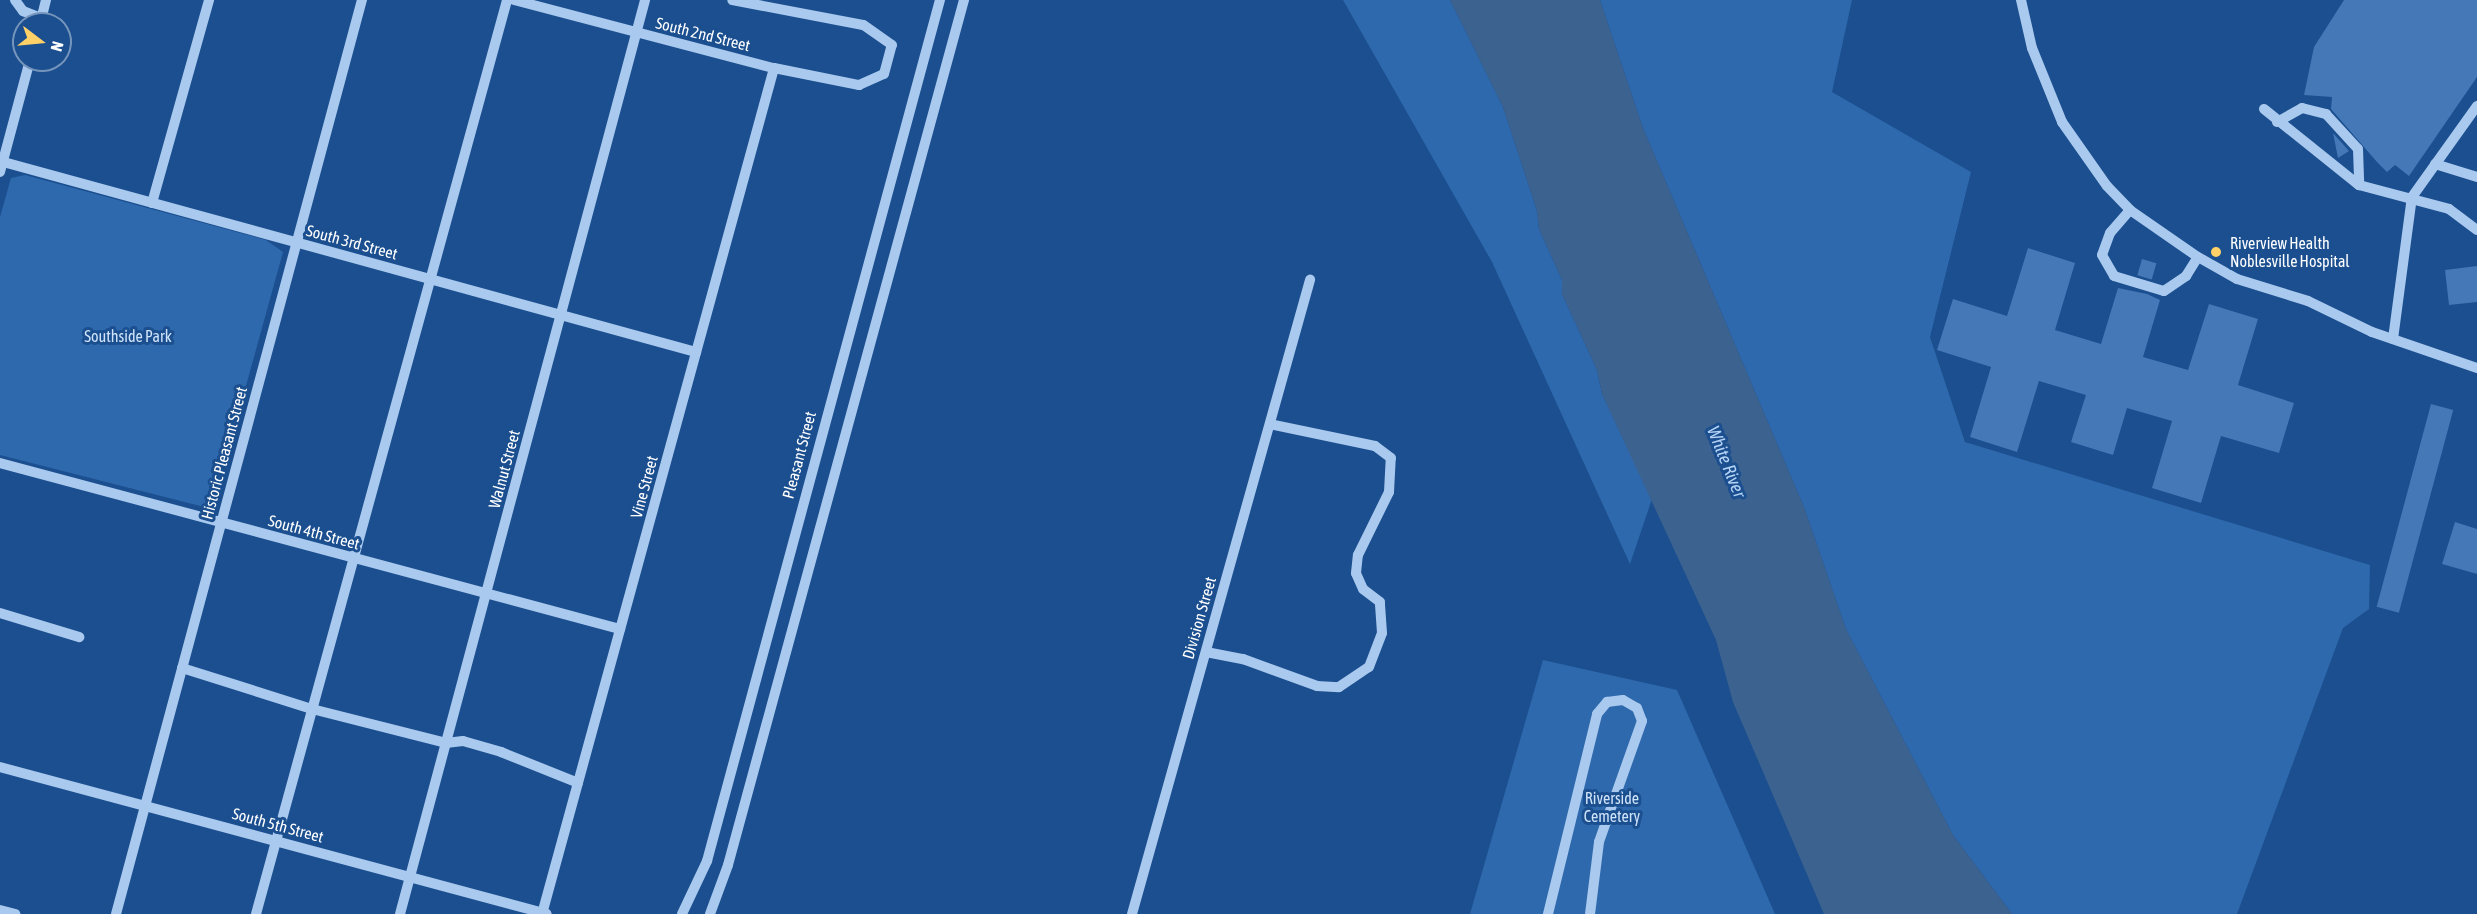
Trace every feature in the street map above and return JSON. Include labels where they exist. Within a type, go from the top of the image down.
[{"type":"street","points":[[15,0],[24,12]]},
{"type":"street","points":[[152,203],[209,0]]},
{"type":"street","name":"Historic Pleasant Street","points":[[116,914],[362,0]]},
{"type":"street","points":[[256,914],[507,0]]},
{"type":"street","name":"South 2nd Street","points":[[514,0],[774,68],[859,85],[884,74],[892,45],[863,25],[732,0]]},
{"type":"street","name":"Walnut Street","points":[[400,914],[645,0]]},
{"type":"street","name":"Pleasant Street","points":[[682,914],[707,861],[940,0]]},
{"type":"street","points":[[710,914],[728,865],[964,0]]},
{"type":"street","points":[[2021,0],[2032,48],[2062,122],[2107,186],[2130,210],[2198,257],[2237,279],[2308,301],[2393,339],[2477,368]]},
{"type":"street","name":"Vine Street","points":[[545,913],[578,783],[774,68]]},
{"type":"street","points":[[1,165],[27,72]]},
{"type":"street","points":[[2393,339],[2412,197],[2477,106]]},
{"type":"street","points":[[2277,122],[2302,108],[2326,114],[2358,149],[2359,185]]},
{"type":"street","points":[[2264,110],[2359,185],[2412,197],[2449,209],[2477,230]]},
{"type":"street","points":[[2436,164],[2477,177]]},
{"type":"street","name":"South 3rd Street","points":[[1,165],[152,203],[696,352]]},
{"type":"street","points":[[2130,210],[2110,233],[2102,255],[2114,276],[2163,291],[2186,276],[2198,257]]},
{"type":"street","name":"Division Street","points":[[1132,914],[1310,280]]},
{"type":"street","points":[[1206,652],[1243,659],[1317,686],[1339,687],[1369,666],[1382,633],[1380,602],[1364,589],[1356,573],[1358,555],[1389,492],[1391,458],[1375,446],[1270,424]]},
{"type":"street","name":"South 4th Street","points":[[0,463],[620,629]]},
{"type":"street","points":[[0,613],[79,637]]},
{"type":"street","points":[[182,668],[312,709],[446,743],[463,741],[501,752],[578,783]]},
{"type":"street","points":[[1548,914],[1597,714],[1607,702],[1623,700],[1636,708],[1642,721],[1599,842],[1590,914]]},
{"type":"street","name":"South 5th Street","points":[[0,767],[545,913]]},
{"type":"street","points":[[0,910],[15,914]]},
{"type":"green space","points":[[1343,0],[1450,0],[1503,107],[1537,211],[1539,229],[1562,280],[1562,294],[1597,370],[1602,394],[1652,499],[1630,564],[1492,262]]},
{"type":"green space","points":[[1600,0],[1852,0],[1832,92],[1971,172],[1930,337],[1965,442],[2370,565],[2369,609],[2343,628],[2237,914],[2012,914],[1953,835],[1846,629],[1804,507],[1643,128]]},
{"type":"green space","name":"Southside Park","points":[[25,175],[266,240],[283,252],[212,509],[0,455],[0,217],[11,178]]},
{"type":"green space","name":"Riverside Cemetery","points":[[1543,660],[1677,690],[1775,914],[1470,914]]},
{"type":"water","name":"White River","points":[[1450,0],[1600,0],[1643,128],[1804,507],[1846,629],[1953,835],[2012,914],[1824,914],[1733,702],[1716,640],[1602,394],[1597,370],[1562,294],[1562,280],[1539,229],[1537,211],[1503,107]]},
{"type":"building","points":[[2344,0],[2477,0],[2477,77],[2409,176],[2395,165],[2387,172],[2377,162],[2331,109],[2332,97],[2304,95],[2314,47]]},
{"type":"building","points":[[2333,133],[2349,151],[2338,158]]},
{"type":"building","points":[[2028,248],[2075,263],[2055,330],[2101,344],[2118,288],[2147,294],[2160,300],[2143,357],[2188,370],[2209,304],[2258,319],[2238,385],[2294,403],[2279,453],[2221,436],[2201,503],[2152,488],[2172,421],[2127,408],[2113,455],[2071,442],[2086,395],[2039,381],[2017,452],[1970,437],[1991,367],[1937,350],[1953,299],[2007,316]]},
{"type":"building","points":[[2142,259],[2156,263],[2152,279],[2137,275]]},
{"type":"building","points":[[2477,266],[2477,302],[2449,305],[2445,270]]},
{"type":"building","points":[[2431,404],[2453,410],[2399,613],[2377,607]]},
{"type":"building","points":[[2455,522],[2477,529],[2477,574],[2442,564]]},
{"type":"place","name":"Riverview Health Noblesville Hospital","points":[[2216,252]]}]
